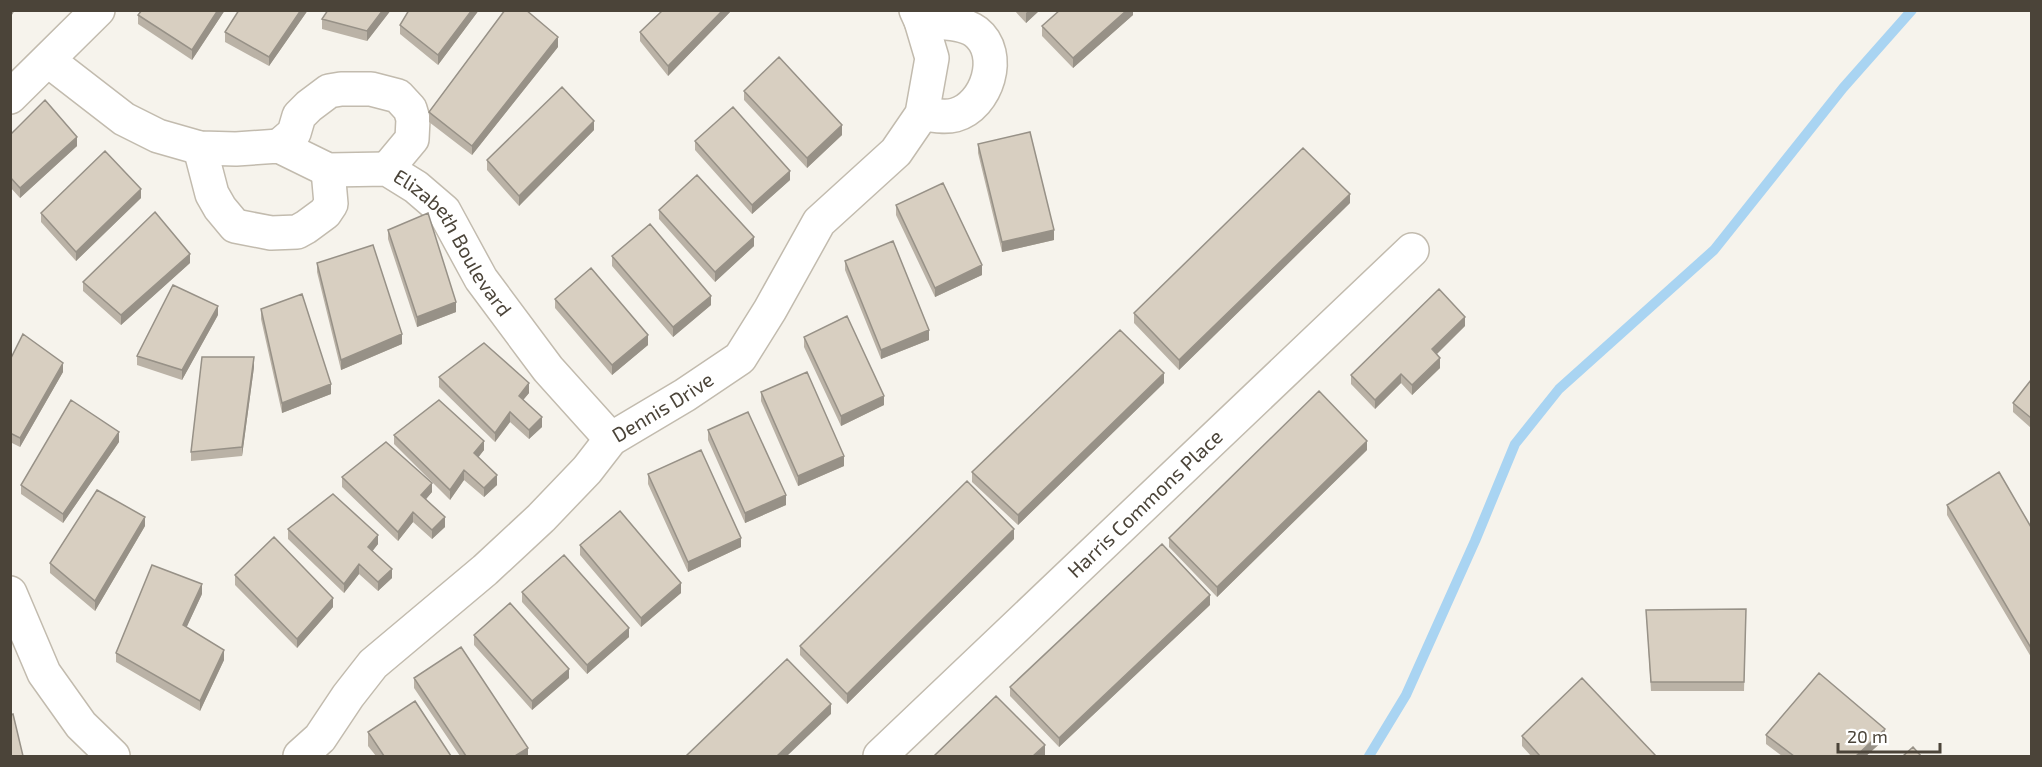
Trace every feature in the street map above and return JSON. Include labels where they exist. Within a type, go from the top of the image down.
[{"type":"street","points":[[10,97],[49,61],[98,10]]},
{"type":"street","points":[[918,16],[966,26],[975,31],[982,39],[989,58],[990,75],[984,92],[973,105],[956,115],[943,117],[922,114]]},
{"type":"street","name":"Dennis Drive","points":[[300,756],[320,738],[373,664],[485,570],[541,518],[588,470],[611,439],[685,395],[740,358],[770,310],[819,222],[896,152],[922,114],[933,58],[918,16]]},
{"type":"street","points":[[49,61],[124,119],[158,136],[200,148],[236,149],[279,146],[294,133],[299,116],[329,91],[371,89],[398,96],[410,109],[413,119],[412,139],[387,169]]},
{"type":"street","name":"Elizabeth Boulevard","points":[[279,146],[328,170],[387,169],[416,187],[444,211],[481,279],[494,297],[548,369],[611,439]]},
{"type":"street","points":[[200,148],[212,194],[235,226],[271,233],[297,232],[325,213],[331,204],[328,170]]},
{"type":"street","name":"Harris Commons Place","points":[[880,756],[1412,250]]},
{"type":"street","points":[[10,593],[44,673],[81,725],[113,756]]},
{"type":"building","points":[[142,10],[218,10],[192,50],[138,15]]},
{"type":"building","points":[[239,10],[301,10],[269,57],[225,32]]},
{"type":"building","points":[[328,10],[383,10],[367,31],[322,19]]},
{"type":"building","points":[[409,10],[472,10],[438,55],[400,25]]},
{"type":"building","points":[[505,10],[526,10],[558,37],[472,146],[429,112]]},
{"type":"building","points":[[663,10],[723,10],[668,66],[640,32]]},
{"type":"building","points":[[1060,10],[1127,10],[1073,58],[1042,26]]},
{"type":"building","points":[[779,57],[842,125],[807,158],[744,91]]},
{"type":"building","points":[[562,87],[594,121],[519,196],[487,160]]},
{"type":"building","points":[[45,100],[77,137],[20,188],[10,177],[10,135]]},
{"type":"building","points":[[733,107],[790,171],[752,205],[695,141]]},
{"type":"building","points":[[1030,132],[1054,230],[1002,242],[978,144]]},
{"type":"building","points":[[1303,148],[1350,194],[1179,360],[1134,313]]},
{"type":"building","points":[[105,151],[141,189],[76,252],[41,213]]},
{"type":"building","points":[[697,175],[754,237],[715,272],[659,210]]},
{"type":"building","points":[[943,183],[982,265],[935,288],[896,205]]},
{"type":"building","points":[[155,212],[190,254],[121,315],[83,282]]},
{"type":"building","points":[[428,213],[456,302],[417,317],[388,230]]},
{"type":"building","points":[[650,224],[711,296],[673,327],[612,256]]},
{"type":"building","points":[[893,241],[929,330],[881,350],[845,261]]},
{"type":"building","points":[[373,245],[402,334],[341,360],[317,263]]},
{"type":"building","points":[[591,268],[648,335],[612,365],[555,299]]},
{"type":"building","points":[[173,285],[218,306],[182,370],[137,356]]},
{"type":"building","points":[[1439,289],[1465,317],[1432,349],[1440,358],[1412,385],[1401,374],[1375,400],[1351,375]]},
{"type":"building","points":[[302,294],[331,384],[282,403],[261,309]]},
{"type":"building","points":[[847,316],[884,396],[841,416],[804,337]]},
{"type":"building","points":[[1120,330],[1164,373],[1018,515],[972,472]]},
{"type":"building","points":[[23,334],[63,363],[20,438],[10,433],[10,360]]},
{"type":"building","points":[[484,343],[529,383],[519,396],[542,417],[529,430],[510,412],[495,433],[439,377]]},
{"type":"building","points":[[202,357],[254,357],[242,447],[191,452]]},
{"type":"building","points":[[807,372],[844,456],[798,476],[761,392]]},
{"type":"building","points":[[2031,380],[2031,418],[2013,403]]},
{"type":"building","points":[[1319,391],[1367,441],[1217,587],[1169,538]]},
{"type":"building","points":[[71,400],[119,432],[63,514],[21,485]]},
{"type":"building","points":[[439,400],[484,441],[474,453],[497,475],[484,488],[464,470],[450,490],[394,435]]},
{"type":"building","points":[[748,412],[786,495],[745,513],[708,430]]},
{"type":"building","points":[[386,442],[432,483],[421,495],[445,517],[432,530],[413,512],[398,532],[342,477]]},
{"type":"building","points":[[701,450],[741,538],[688,562],[648,474]]},
{"type":"building","points":[[1999,472],[2031,527],[2031,648],[1947,505]]},
{"type":"building","points":[[967,481],[1014,529],[847,694],[800,646]]},
{"type":"building","points":[[97,490],[145,517],[95,601],[50,563]]},
{"type":"building","points":[[333,494],[378,535],[368,547],[392,569],[378,582],[359,564],[344,584],[288,529]]},
{"type":"building","points":[[620,511],[681,583],[641,618],[580,545]]},
{"type":"building","points":[[274,537],[333,598],[297,639],[235,575]]},
{"type":"building","points":[[1162,544],[1210,595],[1059,738],[1010,687]]},
{"type":"building","points":[[564,555],[629,628],[587,665],[522,592]]},
{"type":"building","points":[[152,565],[202,584],[183,625],[224,650],[200,701],[116,653]]},
{"type":"building","points":[[510,603],[569,669],[532,701],[474,635]]},
{"type":"building","points":[[1746,609],[1744,682],[1651,682],[1646,610]]},
{"type":"building","points":[[461,647],[528,748],[515,756],[466,756],[414,678]]},
{"type":"building","points":[[787,659],[831,704],[777,756],[686,756]]},
{"type":"building","points":[[1819,673],[1885,729],[1856,756],[1794,756],[1766,735]]},
{"type":"building","points":[[1582,678],[1656,756],[1540,756],[1522,736]]},
{"type":"building","points":[[996,696],[1045,745],[1033,756],[934,756]]},
{"type":"building","points":[[415,701],[451,756],[384,756],[368,732]]},
{"type":"building","points":[[13,714],[23,756],[10,756],[10,715]]},
{"type":"building","points":[[1913,747],[1921,756],[1903,756]]},
{"type":"waterway","points":[[1369,756],[1406,695],[1475,541],[1515,444],[1559,389],[1714,250],[1843,88],[1912,10]]}]
